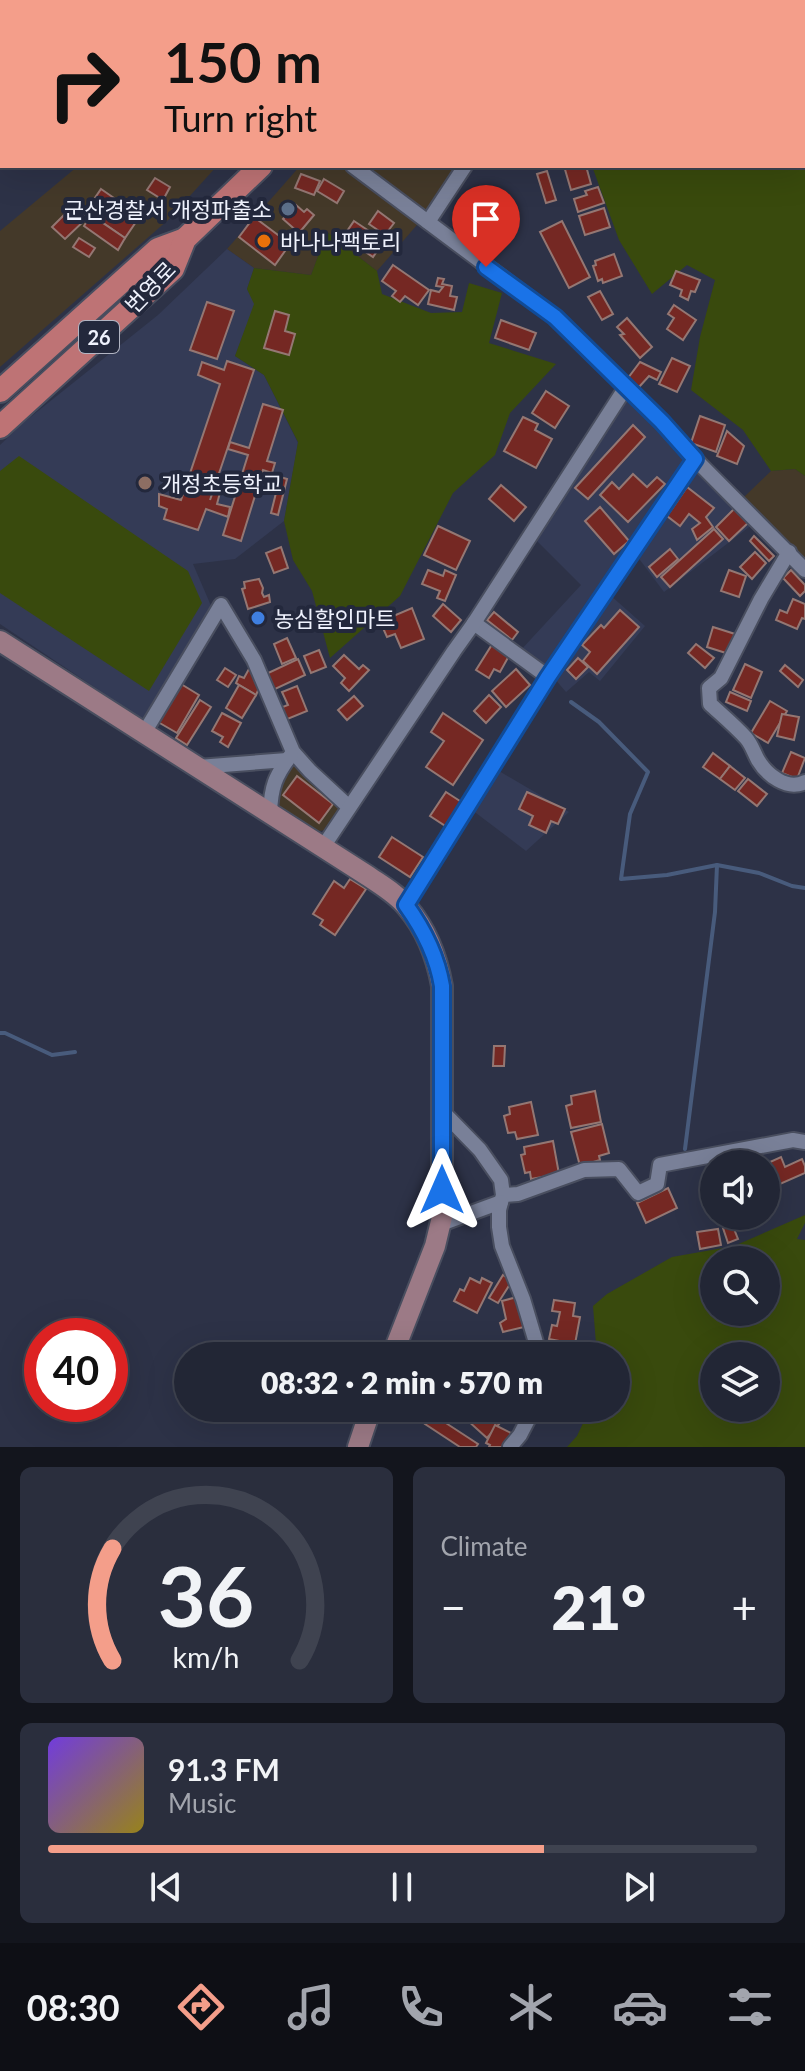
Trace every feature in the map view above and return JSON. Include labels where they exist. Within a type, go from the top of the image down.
[{"type":"main road","name":"번영로","points":[[0,391],[158,249],[185,239],[259,168]]},
{"type":"main road","name":"번영로","points":[[0,427],[173,269],[185,239]]},
{"type":"street","points":[[356,168],[555,317],[805,570]]},
{"type":"street","points":[[428,222],[464,168]]},
{"type":"street","points":[[323,847],[474,623],[626,387]]},
{"type":"street","points":[[406,905],[548,677],[695,459]]},
{"type":"street","points":[[789,552],[721,678],[709,688],[710,704],[746,738],[758,760],[774,778],[787,784],[800,785],[805,782]]},
{"type":"street","points":[[144,733],[221,605],[254,660],[290,756],[349,807]]},
{"type":"street","points":[[474,623],[548,677]]},
{"type":"street","points":[[0,641],[376,882],[406,905],[417,921],[438,964],[442,986],[442,1217],[427,1270],[398,1342]]},
{"type":"street","points":[[198,767],[290,756]]},
{"type":"street","points":[[270,813],[271,793],[278,772],[290,756]]},
{"type":"street","points":[[442,1111],[501,1180],[499,1227],[502,1246],[536,1342]]},
{"type":"street","points":[[441,1224],[502,1198],[584,1170],[619,1169],[638,1193],[657,1184],[660,1165],[793,1140],[805,1142]]},
{"type":"street","points":[[358,1447],[366,1422]]},
{"type":"street","points":[[510,1447],[527,1422]]},
{"type":"shaded area","points":[[76,168],[215,168],[168,220],[0,367],[0,231]]},
{"type":"shaded area","points":[[298,168],[456,168],[430,210],[377,271],[327,232],[311,275],[254,268],[227,249]]},
{"type":"shaded area","name":"개정초등학교","points":[[227,249],[254,268],[247,289],[255,304],[235,356],[264,375],[298,443],[284,521],[235,559],[193,564],[212,608],[142,719],[0,624],[0,445],[158,315]]},
{"type":"shaded area","points":[[623,391],[753,524],[664,592],[637,556],[610,595],[645,626],[600,681],[589,672],[566,692],[554,678],[520,651],[581,585],[534,538]]},
{"type":"shaded area","points":[[795,469],[805,476],[805,559],[743,498],[771,471]]},
{"type":"shaded area","points":[[295,762],[343,807],[328,830],[318,831],[275,805],[277,789]]},
{"type":"shaded area","points":[[499,771],[569,812],[526,851],[472,810]]},
{"type":"green space","points":[[593,168],[805,168],[805,476],[795,469],[771,471],[743,430],[691,390],[700,337],[715,280],[687,265],[652,294],[619,240]]},
{"type":"green space","points":[[327,232],[377,271],[382,294],[431,313],[462,312],[469,283],[502,293],[489,343],[556,364],[510,413],[495,455],[453,493],[400,596],[330,658],[312,591],[293,560],[284,521],[298,442],[264,375],[235,356],[254,304],[247,289],[254,268],[311,275]]},
{"type":"green space","points":[[19,456],[188,571],[202,603],[149,691],[0,593],[0,471]]},
{"type":"green space","points":[[805,1215],[805,1223],[797,1239],[805,1240],[805,1447],[567,1447],[584,1422],[630,1422],[630,1342],[596,1342],[593,1306],[607,1294],[672,1257],[700,1252],[700,1326],[780,1326],[780,1246],[734,1246],[771,1230],[780,1230],[780,1226]]},
{"type":"building","points":[[565,168],[587,168],[591,184],[571,190]]},
{"type":"building","points":[[547,171],[556,200],[546,203],[537,174]]},
{"type":"building","points":[[301,174],[320,181],[314,195],[295,188]]},
{"type":"building","points":[[155,178],[170,187],[163,200],[147,190]]},
{"type":"building","points":[[324,179],[344,191],[337,203],[317,191]]},
{"type":"building","points":[[598,187],[604,203],[578,212],[574,199]]},
{"type":"building","points":[[101,189],[140,216],[125,238],[86,211]]},
{"type":"building","points":[[74,205],[87,218],[65,239],[52,227]]},
{"type":"building","points":[[296,205],[314,215],[299,233],[283,219]]},
{"type":"building","points":[[604,208],[610,227],[585,235],[579,216]]},
{"type":"building","points":[[378,211],[394,223],[385,235],[369,224]]},
{"type":"building","points":[[91,215],[125,238],[118,250],[84,226]]},
{"type":"building","name":"바나나팩토리","points":[[254,217],[290,244],[275,265],[239,237]]},
{"type":"building","points":[[354,221],[384,241],[373,257],[343,237]]},
{"type":"building","points":[[562,221],[590,277],[569,288],[540,232]]},
{"type":"building","points":[[79,238],[95,248],[89,257],[73,247]]},
{"type":"building","points":[[614,254],[622,276],[603,283],[602,279],[598,281],[593,266],[596,265],[595,261]]},
{"type":"building","points":[[393,265],[429,290],[418,305],[405,296],[400,302],[392,296],[396,291],[382,281]]},
{"type":"building","points":[[676,271],[700,280],[688,300],[680,296],[682,290],[670,285]]},
{"type":"building","points":[[438,278],[444,279],[442,284],[452,286],[450,296],[457,297],[454,310],[428,304],[431,290],[439,292],[443,287],[436,286]]},
{"type":"building","points":[[600,291],[613,314],[602,320],[588,297]]},
{"type":"building","points":[[207,302],[234,311],[217,359],[190,350]]},
{"type":"building","points":[[674,305],[696,320],[683,340],[667,329],[674,318],[668,314]]},
{"type":"building","points":[[275,311],[289,315],[285,331],[295,334],[289,355],[264,348]]},
{"type":"building","points":[[627,318],[652,347],[640,358],[617,327]]},
{"type":"building","points":[[501,320],[536,333],[529,350],[495,338]]},
{"type":"building","points":[[672,358],[690,366],[677,392],[659,384]]},
{"type":"building","points":[[227,361],[254,370],[210,500],[216,483],[222,485],[217,504],[230,507],[228,517],[206,509],[198,530],[164,519],[167,509],[159,506],[159,494],[181,500],[220,384],[198,375],[202,362],[224,370]]},
{"type":"building","points":[[640,362],[661,372],[657,380],[649,376],[639,387],[628,378]]},
{"type":"building","points":[[546,391],[569,406],[555,428],[532,413]]},
{"type":"building","points":[[263,404],[283,410],[267,461],[275,463],[272,473],[263,470],[241,541],[223,535],[248,455],[228,449],[230,442],[249,448]]},
{"type":"building","points":[[700,416],[725,425],[716,452],[691,443]]},
{"type":"building","points":[[523,417],[538,424],[535,430],[552,439],[536,468],[504,451]]},
{"type":"building","points":[[633,425],[645,437],[588,499],[575,488]]},
{"type":"building","points":[[727,431],[744,446],[737,464],[717,456]]},
{"type":"building","points":[[633,474],[647,487],[657,477],[665,484],[628,522],[600,495],[612,482],[619,489]]},
{"type":"building","points":[[280,477],[287,479],[278,515],[271,513]]},
{"type":"building","points":[[501,485],[526,507],[514,521],[489,499]]},
{"type":"building","points":[[687,487],[714,508],[706,517],[713,527],[697,540],[692,529],[700,523],[689,514],[680,526],[667,516]]},
{"type":"building","points":[[600,507],[629,541],[614,554],[585,521]]},
{"type":"building","points":[[735,508],[749,522],[729,541],[716,527]]},
{"type":"building","points":[[438,526],[470,541],[456,570],[424,555]]},
{"type":"building","points":[[714,529],[723,539],[670,587],[661,577]]},
{"type":"building","points":[[754,536],[774,556],[769,561],[750,541]]},
{"type":"building","points":[[281,547],[288,568],[274,573],[266,553]]},
{"type":"building","points":[[670,549],[678,559],[657,577],[649,567]]},
{"type":"building","points":[[755,552],[766,563],[752,579],[740,567]]},
{"type":"building","points":[[428,570],[443,576],[445,570],[456,575],[445,601],[437,598],[440,591],[422,584]]},
{"type":"building","points":[[729,570],[746,576],[739,597],[721,591]]},
{"type":"building","points":[[791,570],[805,585],[805,591],[800,596],[783,578]]},
{"type":"building","points":[[259,579],[262,593],[264,597],[269,595],[270,602],[248,609],[242,589],[245,588],[244,582]]},
{"type":"building","points":[[793,599],[805,604],[805,619],[802,618],[797,629],[776,620],[780,610],[787,613]]},
{"type":"building","points":[[443,604],[461,620],[451,632],[433,616]]},
{"type":"building","points":[[412,608],[424,639],[401,648],[395,634],[387,637],[383,628],[394,623],[391,617]]},
{"type":"building","points":[[620,610],[639,627],[597,674],[583,661],[590,652],[582,645],[601,625],[604,628]]},
{"type":"building","points":[[494,612],[518,632],[512,640],[487,620]]},
{"type":"building","points":[[713,627],[735,634],[729,654],[707,647]]},
{"type":"building","points":[[287,638],[296,658],[282,664],[274,644]]},
{"type":"building","points":[[493,643],[510,654],[500,672],[494,669],[489,678],[476,670]]},
{"type":"building","points":[[696,644],[714,658],[705,668],[688,653]]},
{"type":"building","points":[[319,650],[326,667],[311,673],[304,656]]},
{"type":"building","points":[[344,655],[359,669],[363,665],[369,670],[349,691],[341,683],[345,678],[333,666]]},
{"type":"building","points":[[578,658],[588,667],[576,679],[567,670]]},
{"type":"building","points":[[298,659],[305,675],[273,690],[266,674]]},
{"type":"building","points":[[745,664],[762,672],[751,698],[733,690]]},
{"type":"building","points":[[785,665],[803,680],[798,687],[780,671]]},
{"type":"building","points":[[250,667],[260,686],[256,695],[236,683],[239,676],[244,678]]},
{"type":"building","points":[[225,668],[236,675],[228,687],[217,680]]},
{"type":"building","points":[[516,669],[530,685],[506,707],[492,691]]},
{"type":"building","points":[[181,684],[199,695],[177,733],[158,722]]},
{"type":"building","points":[[239,685],[256,695],[242,718],[226,708]]},
{"type":"building","points":[[297,686],[307,711],[285,720],[280,708],[288,705],[282,692]]},
{"type":"building","points":[[730,692],[751,701],[747,711],[726,702]]},
{"type":"building","points":[[489,695],[501,707],[486,723],[474,711]]},
{"type":"building","points":[[354,696],[363,706],[347,720],[338,710]]},
{"type":"building","points":[[200,700],[211,707],[187,745],[176,738]]},
{"type":"building","points":[[770,701],[787,711],[768,743],[751,733]]},
{"type":"building","points":[[222,713],[241,723],[228,747],[220,742],[223,737],[212,731]]},
{"type":"building","points":[[443,713],[483,740],[453,785],[426,767],[444,741],[431,732]]},
{"type":"building","points":[[782,714],[799,717],[794,740],[777,736]]},
{"type":"building","points":[[791,752],[805,758],[797,779],[782,773]]},
{"type":"building","points":[[713,753],[730,766],[720,779],[703,767]]},
{"type":"building","points":[[730,766],[745,778],[735,790],[720,779]]},
{"type":"building","points":[[297,776],[333,804],[319,823],[283,795]]},
{"type":"building","points":[[748,779],[767,794],[757,806],[738,791]]},
{"type":"building","points":[[446,792],[463,803],[447,827],[430,816]]},
{"type":"building","points":[[527,792],[565,809],[558,824],[551,821],[546,833],[529,825],[533,816],[519,809]]},
{"type":"building","points":[[392,837],[423,857],[410,877],[379,857]]},
{"type":"building","points":[[350,879],[366,889],[335,935],[320,925],[323,920],[313,914],[334,881],[344,888]]},
{"type":"building","points":[[494,1046],[505,1046],[504,1066],[493,1066]]},
{"type":"building","points":[[595,1091],[601,1122],[571,1128],[566,1106],[572,1104],[571,1096]]},
{"type":"building","points":[[531,1102],[538,1135],[517,1139],[515,1132],[508,1133],[504,1116],[510,1114],[509,1107]]},
{"type":"building","points":[[602,1124],[609,1153],[599,1156],[600,1160],[580,1166],[571,1132]]},
{"type":"building","points":[[553,1141],[559,1174],[531,1179],[530,1172],[525,1173],[521,1155],[525,1154],[524,1147]]},
{"type":"building","points":[[780,1157],[785,1167],[802,1159],[805,1173],[780,1184]]},
{"type":"building","points":[[668,1188],[677,1208],[646,1223],[637,1203]]},
{"type":"building","points":[[718,1230],[721,1245],[700,1246],[700,1249],[697,1232]]},
{"type":"building","points":[[724,1230],[734,1230],[738,1239],[728,1243]]},
{"type":"building","points":[[503,1275],[512,1281],[498,1303],[489,1298]]},
{"type":"building","points":[[470,1278],[480,1283],[482,1278],[492,1283],[477,1313],[454,1301],[460,1289],[464,1291]]},
{"type":"building","points":[[517,1297],[524,1327],[503,1332],[500,1323],[506,1319],[502,1301]]},
{"type":"building","points":[[554,1300],[575,1303],[573,1316],[580,1317],[575,1342],[549,1339],[552,1325],[557,1326],[560,1312],[552,1311]]},
{"type":"building","points":[[444,1422],[478,1444],[476,1447],[460,1447],[425,1424]]},
{"type":"building","points":[[469,1422],[499,1424],[487,1438]]},
{"type":"building","points":[[495,1425],[511,1433],[504,1447],[489,1447],[486,1443]]},
{"type":"waterway","points":[[571,702],[599,722],[648,772],[630,814],[621,879],[667,875],[717,865],[759,873],[805,888]]},
{"type":"waterway","points":[[685,1149],[715,912],[717,865]]},
{"type":"waterway","points":[[0,1033],[52,1055],[75,1052]]},
{"type":"place","name":"군산경찰서 개정파출소","points":[[288,209]]},
{"type":"place","name":"바나나팩토리","points":[[264,241]]},
{"type":"place","name":"개정초등학교","points":[[145,483]]},
{"type":"place","name":"농심할인마트","points":[[258,618]]},
{"type":"route","points":[[442,1190],[442,986],[429,942],[406,905],[548,677],[695,459],[662,422],[555,317],[486,267]]}]
